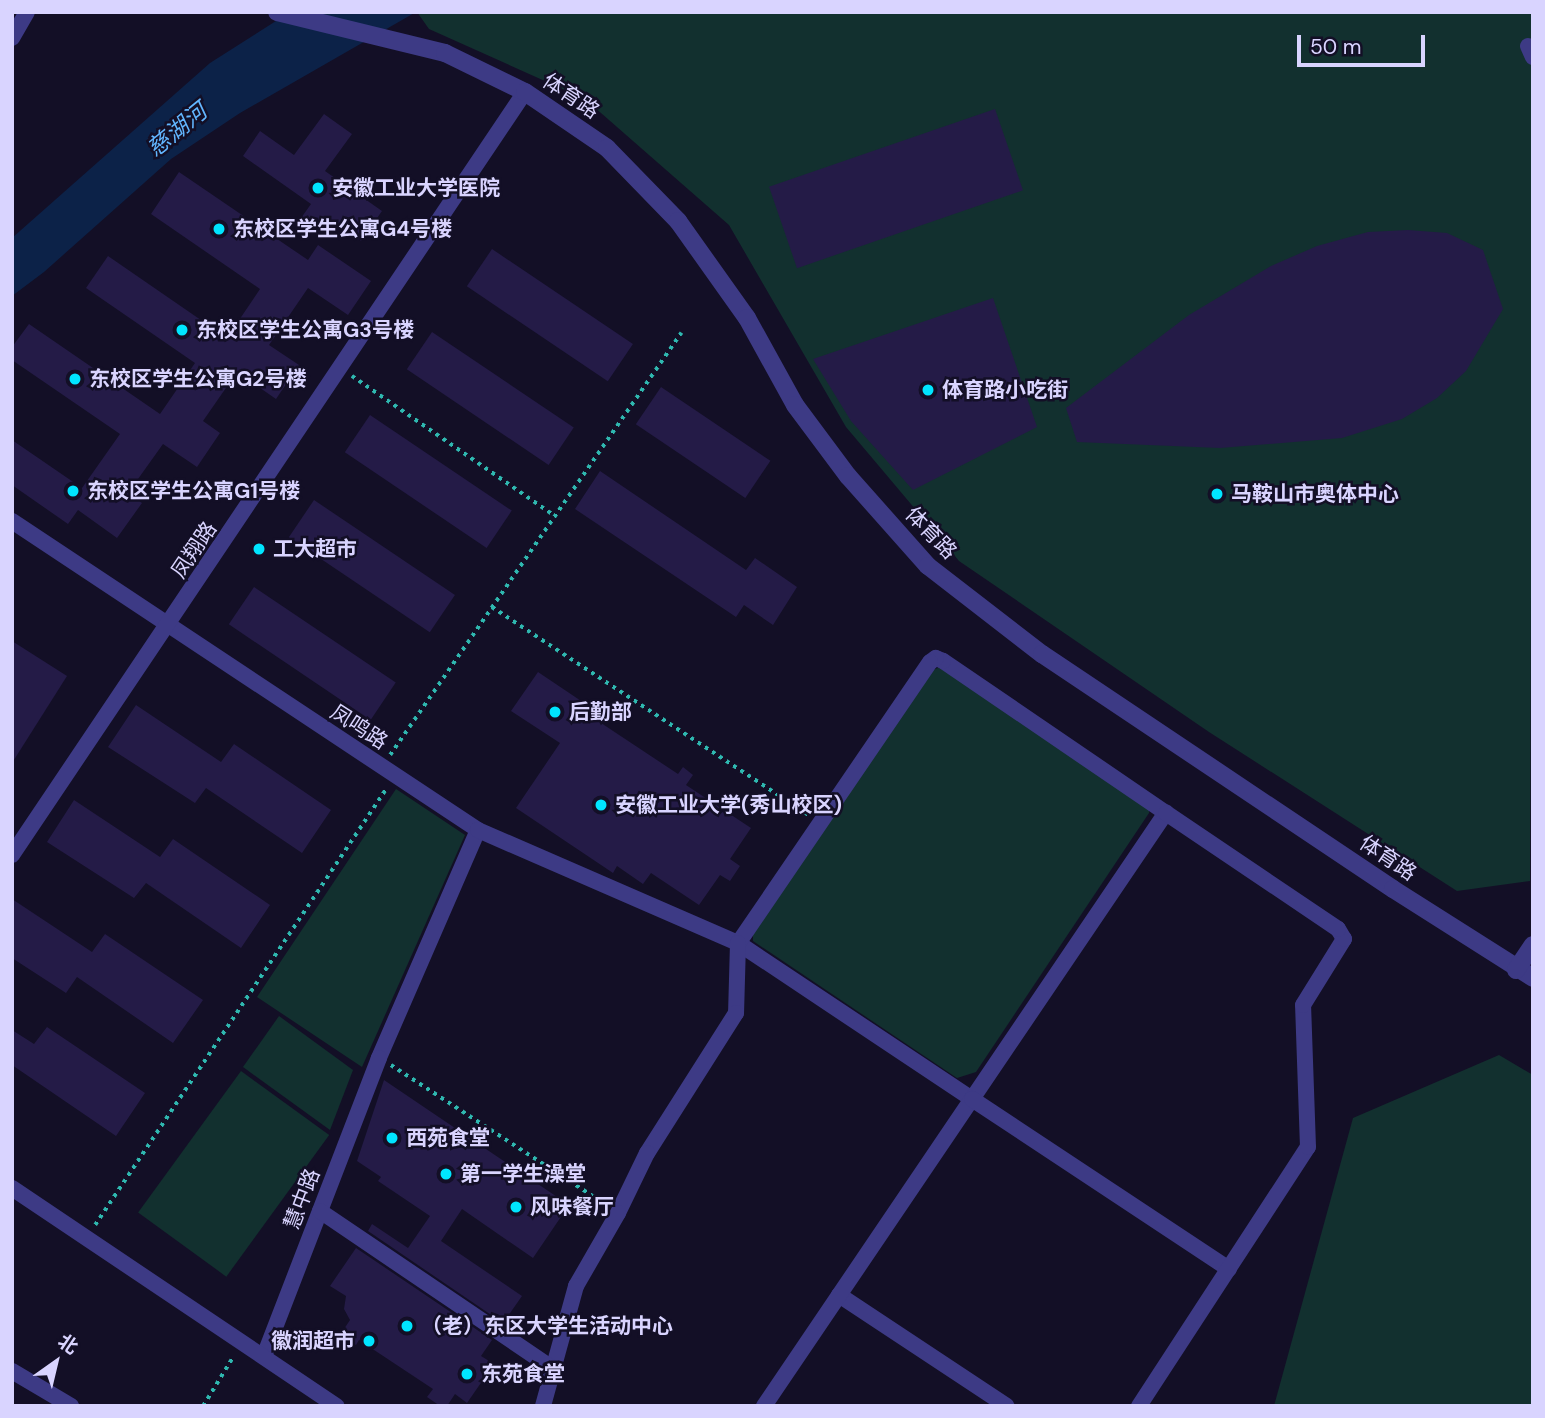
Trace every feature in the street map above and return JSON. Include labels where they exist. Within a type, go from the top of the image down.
[{"type":"street","points":[[12,38],[27,12]]},
{"type":"street","name":"体育路","points":[[277,12],[444,53],[525,92],[607,148],[678,221],[747,318],[795,405],[848,476],[928,566],[1042,654],[1516,970],[1533,978]]},
{"type":"street","name":"凤翔路","points":[[12,855],[525,92]]},
{"type":"street","name":"凤鸣路","points":[[12,520],[478,830],[738,943],[1228,1269]]},
{"type":"street","points":[[543,1406],[576,1286],[618,1213],[647,1153],[736,1013],[738,943],[930,662],[936,659],[1338,929],[1343,936],[1341,946],[1303,1007],[1308,1147],[1139,1406]]},
{"type":"street","points":[[764,1406],[1166,813]]},
{"type":"street","points":[[379,1058],[478,830]]},
{"type":"street","points":[[1516,970],[1533,945]]},
{"type":"street","name":"慧中路","points":[[264,1356],[379,1058]]},
{"type":"street","points":[[12,1188],[336,1406]]},
{"type":"street","points":[[320,1211],[553,1369]]},
{"type":"street","points":[[839,1295],[1007,1406]]},
{"type":"street","points":[[12,1371],[54,1401],[71,1406]]},
{"type":"path","points":[[87,1237],[492,607],[681,333]]},
{"type":"path","points":[[341,369],[555,516]]},
{"type":"path","points":[[492,607],[820,823]]},
{"type":"path","points":[[379,1058],[618,1213]]},
{"type":"path","points":[[203,1406],[235,1354]]},
{"type":"green space","name":"马鞍山市奥体中心","points":[[417,12],[1533,12],[1530,881],[1457,891],[1209,732],[959,561],[846,427],[729,225],[585,99],[429,29]]},
{"type":"green space","points":[[940,667],[1149,808],[1149,813],[976,1072],[957,1078],[753,941],[753,933],[933,670]]},
{"type":"green space","points":[[396,789],[465,835],[362,1067],[257,997]]},
{"type":"green space","points":[[279,1016],[353,1070],[330,1130],[243,1067]]},
{"type":"green space","points":[[1499,1055],[1533,1075],[1533,1406],[1274,1406],[1353,1118]]},
{"type":"green space","points":[[241,1071],[329,1135],[226,1277],[138,1213]]},
{"type":"water","name":"慈湖河","points":[[290,12],[416,12],[240,113],[171,159],[44,272],[12,296],[12,238],[210,63]]},
{"type":"building","points":[[995,109],[1023,190],[797,268],[769,187]]},
{"type":"building","name":"安徽工业大学医院","points":[[324,114],[352,134],[325,171],[382,211],[361,241],[334,222],[325,236],[301,218],[311,204],[243,156],[260,131],[294,155]]},
{"type":"building","points":[[179,172],[308,260],[318,245],[371,281],[348,315],[308,288],[269,345],[299,365],[276,399],[237,372],[203,421],[220,433],[197,467],[163,444],[128,493],[142,503],[117,538],[78,510],[68,524],[12,485],[12,440],[82,488],[120,434],[12,360],[12,347],[29,324],[160,414],[195,363],[86,288],[108,256],[227,338],[260,289],[151,214]]},
{"type":"building","points":[[1408,230],[1447,233],[1483,250],[1503,309],[1466,371],[1437,398],[1402,419],[1342,438],[1220,448],[1077,442],[1066,408],[1189,315],[1271,266],[1317,246],[1368,232]]},
{"type":"building","points":[[492,249],[633,344],[608,381],[467,286]]},
{"type":"building","name":"体育路小吃街","points":[[993,298],[1037,427],[913,490],[851,421],[813,359]]},
{"type":"building","points":[[432,332],[574,428],[549,465],[407,369]]},
{"type":"building","points":[[661,387],[770,461],[745,498],[636,424]]},
{"type":"building","points":[[370,415],[512,511],[487,548],[345,452]]},
{"type":"building","points":[[600,471],[746,570],[755,558],[797,587],[773,625],[744,605],[736,617],[575,509]]},
{"type":"building","points":[[314,500],[455,595],[430,632],[289,537]]},
{"type":"building","points":[[254,587],[396,683],[371,720],[229,624]]},
{"type":"building","points":[[12,641],[67,676],[12,763]]},
{"type":"building","points":[[538,672],[599,713],[595,719],[678,774],[683,767],[693,775],[686,785],[751,828],[730,859],[740,866],[730,881],[720,875],[699,905],[651,873],[643,884],[617,866],[613,873],[516,808],[560,743],[511,711]]},
{"type":"building","points":[[136,705],[221,762],[234,744],[331,810],[302,853],[206,788],[195,803],[108,747]]},
{"type":"building","points":[[74,800],[160,857],[173,839],[270,905],[241,948],[146,883],[134,898],[47,842]]},
{"type":"building","points":[[12,899],[92,952],[105,934],[203,1000],[173,1043],[77,977],[66,993],[12,958]]},
{"type":"building","points":[[47,1027],[145,1093],[116,1136],[12,1065],[12,1030],[34,1044]]},
{"type":"building","points":[[384,1080],[569,1205],[533,1258],[462,1209],[441,1241],[522,1296],[503,1323],[368,1231],[372,1224],[408,1248],[430,1216],[378,1181],[381,1177],[357,1161]]},
{"type":"building","points":[[356,1248],[492,1340],[481,1356],[494,1364],[467,1403],[455,1394],[447,1406],[440,1406],[427,1397],[433,1389],[359,1340],[356,1345],[340,1335],[350,1320],[344,1309],[346,1296],[330,1286]]},
{"type":"place","name":"安徽工业大学医院","points":[[318,188]]},
{"type":"place","name":"东校区学生公寓G4号楼","points":[[219,229]]},
{"type":"place","name":"东校区学生公寓G3号楼","points":[[182,330]]},
{"type":"place","name":"东校区学生公寓G2号楼","points":[[75,379]]},
{"type":"place","name":"体育路小吃街","points":[[928,390]]},
{"type":"place","name":"东校区学生公寓G1号楼","points":[[73,491]]},
{"type":"place","name":"马鞍山市奥体中心","points":[[1217,494]]},
{"type":"place","name":"工大超市","points":[[259,549]]},
{"type":"place","name":"后勤部","points":[[555,712]]},
{"type":"place","name":"安徽工业大学(秀山校区)","points":[[601,805]]},
{"type":"place","name":"西苑食堂","points":[[392,1138]]},
{"type":"place","name":"第一学生澡堂","points":[[446,1174]]},
{"type":"place","name":"风味餐厅","points":[[516,1207]]},
{"type":"place","name":"（老）东区大学生活动中心","points":[[407,1326]]},
{"type":"place","name":"徽润超市","points":[[369,1341]]},
{"type":"place","name":"东苑食堂","points":[[467,1374]]}]
